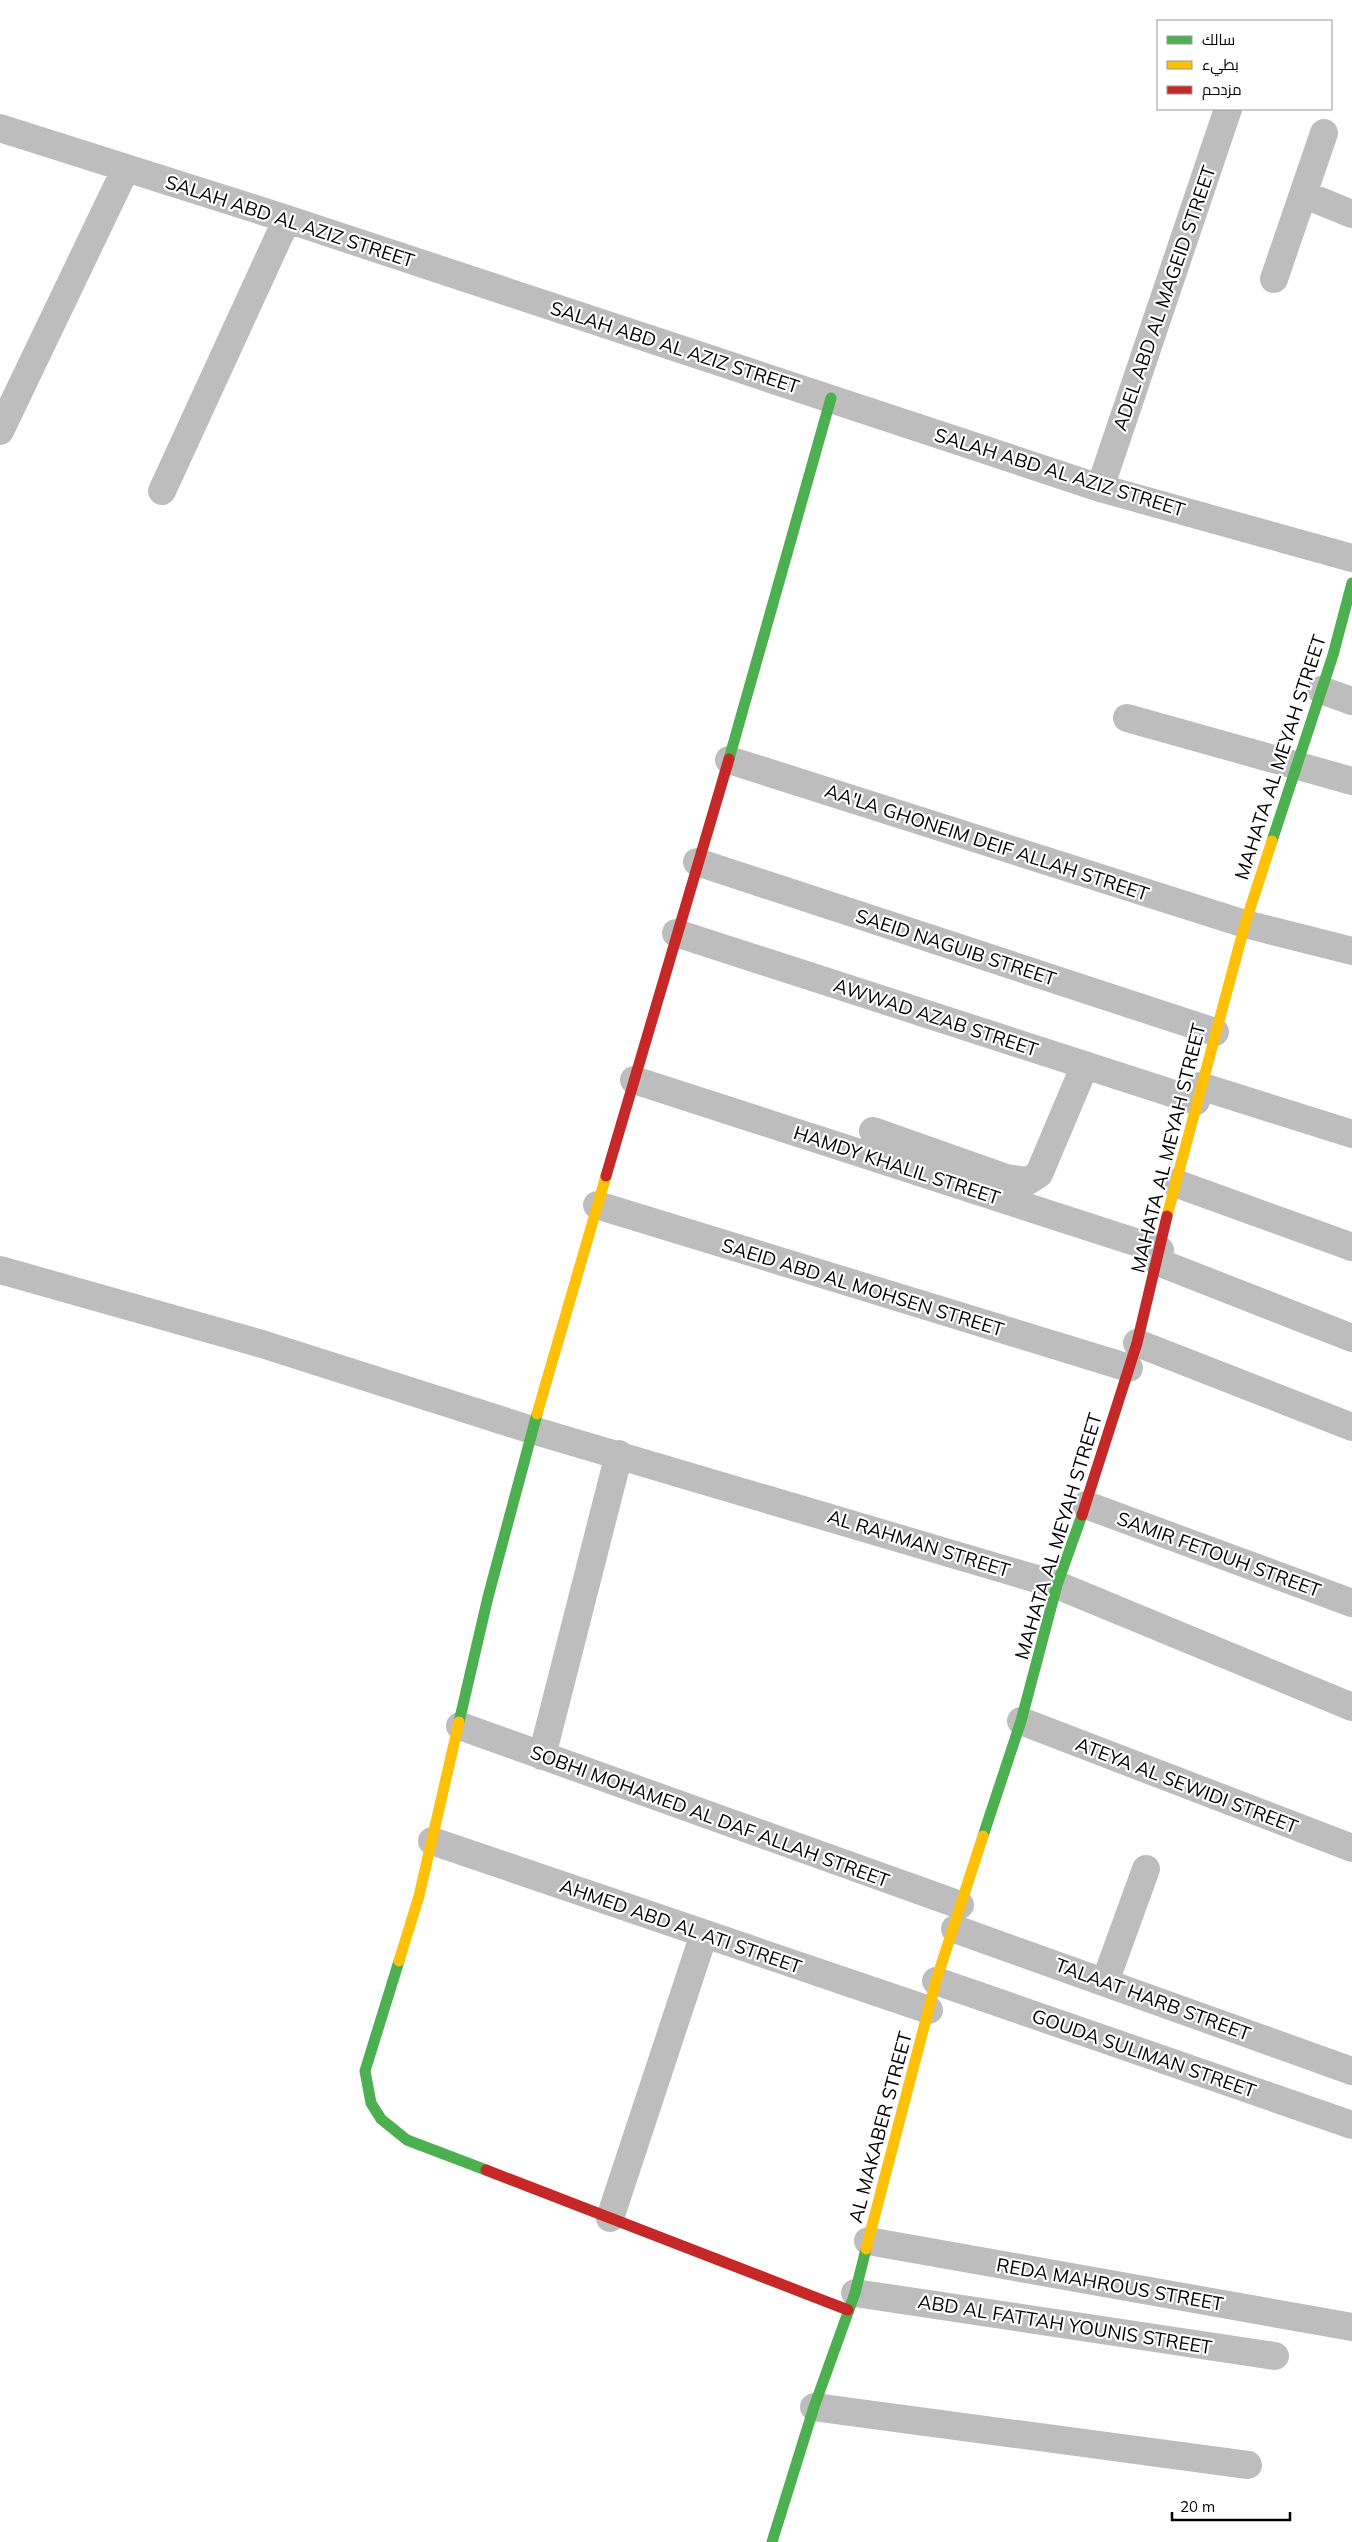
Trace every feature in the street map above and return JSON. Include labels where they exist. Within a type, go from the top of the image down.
[{"type":"street","name":"ADEL ABD AL MAGEID STREET","points":[[1100,488],[1228,110]]},
{"type":"street","name":"SALAH ABD AL AZIZ STREET","points":[[0,128],[287,219],[1100,488],[1352,558]]},
{"type":"street","points":[[1274,278],[1324,133]]},
{"type":"street","points":[[0,431],[126,168]]},
{"type":"street","points":[[1303,194],[1352,214]]},
{"type":"street","points":[[162,491],[287,219]]},
{"type":"street","points":[[831,398],[729,760],[676,933],[532,1430],[488,1597],[460,1726],[419,1896],[365,2070],[366,2092],[375,2112],[389,2128],[408,2140],[610,2218],[852,2301]]},
{"type":"street","name":"MAHATA AL MEYAH STREET","points":[[1021,1721],[1057,1585],[1086,1505],[1133,1355],[1198,1093],[1245,924],[1322,690],[1352,583]]},
{"type":"street","points":[[1322,690],[1352,701]]},
{"type":"street","points":[[1127,718],[1352,781]]},
{"type":"street","name":"AA'LA GHONEIM DEIF ALLAH STREET","points":[[729,760],[1245,924],[1352,951]]},
{"type":"street","name":"SAEID NAGUIB STREET","points":[[697,862],[1215,1032]]},
{"type":"street","name":"AWWAD AZAB STREET","points":[[676,933],[1085,1065],[1352,1134]]},
{"type":"street","points":[[874,1130],[1006,1178],[1028,1181],[1039,1174],[1085,1065]]},
{"type":"street","name":"HAMDY KHALIL STREET","points":[[634,1080],[1159,1256],[1352,1338]]},
{"type":"street","points":[[1175,1183],[1352,1247]]},
{"type":"street","name":"SAEID ABD AL MOHSEN STREET","points":[[597,1206],[1133,1355],[1352,1427]]},
{"type":"street","name":"AL RAHMAN STREET","points":[[0,1270],[262,1344],[532,1430],[619,1454],[1057,1585],[1352,1708]]},
{"type":"street","points":[[542,1756],[619,1454]]},
{"type":"street","name":"SAMIR FETOUH STREET","points":[[1086,1505],[1352,1603]]},
{"type":"street","name":"ATEYA AL SEWIDI STREET","points":[[1021,1721],[1352,1848]]},
{"type":"street","name":"AL MAKABER STREET","points":[[772,2542],[814,2407],[852,2301],[936,1981],[1021,1721]]},
{"type":"street","name":"SOBHI MOHAMED AL DAF ALLAH STREET","points":[[460,1726],[957,1917]]},
{"type":"street","name":"AHMED ABD AL ATI STREET","points":[[432,1841],[929,2010]]},
{"type":"street","points":[[1105,1982],[1146,1869]]},
{"type":"street","name":"TALAAT HARB STREET","points":[[957,1917],[1105,1982],[1352,2070]]},
{"type":"street","points":[[610,2218],[704,1934]]},
{"type":"street","name":"GOUDA SULIMAN STREET","points":[[936,1981],[1352,2125]]},
{"type":"street","name":"REDA MAHROUS STREET","points":[[868,2240],[1352,2327]]},
{"type":"street","name":"ABD AL FATTAH YOUNIS STREET","points":[[852,2301],[1275,2356]]},
{"type":"street","points":[[814,2407],[1248,2465]]},
{"type":"traffic: fast","points":[[729,759],[831,398]]},
{"type":"traffic: fast","points":[[1272,841],[1333,655],[1352,583]]},
{"type":"traffic: fast","points":[[459,1722],[488,1597],[537,1414]]},
{"type":"traffic: fast","points":[[983,1836],[1021,1721],[1057,1585],[1082,1515]]},
{"type":"traffic: fast","points":[[399,1961],[365,2071],[371,2103],[381,2119],[407,2140],[486,2170]]},
{"type":"traffic: fast","points":[[772,2542],[814,2407],[855,2293],[866,2249]]},
{"type":"traffic: slow","points":[[1167,1216],[1245,924],[1272,841]]},
{"type":"traffic: slow","points":[[537,1414],[606,1176]]},
{"type":"traffic: slow","points":[[399,1961],[419,1896],[459,1722]]},
{"type":"traffic: slow","points":[[866,2249],[936,1981],[983,1836]]},
{"type":"traffic: jam","points":[[606,1176],[729,759]]},
{"type":"traffic: jam","points":[[1082,1515],[1137,1343],[1167,1216]]},
{"type":"traffic: jam","points":[[486,2170],[848,2310]]}]
